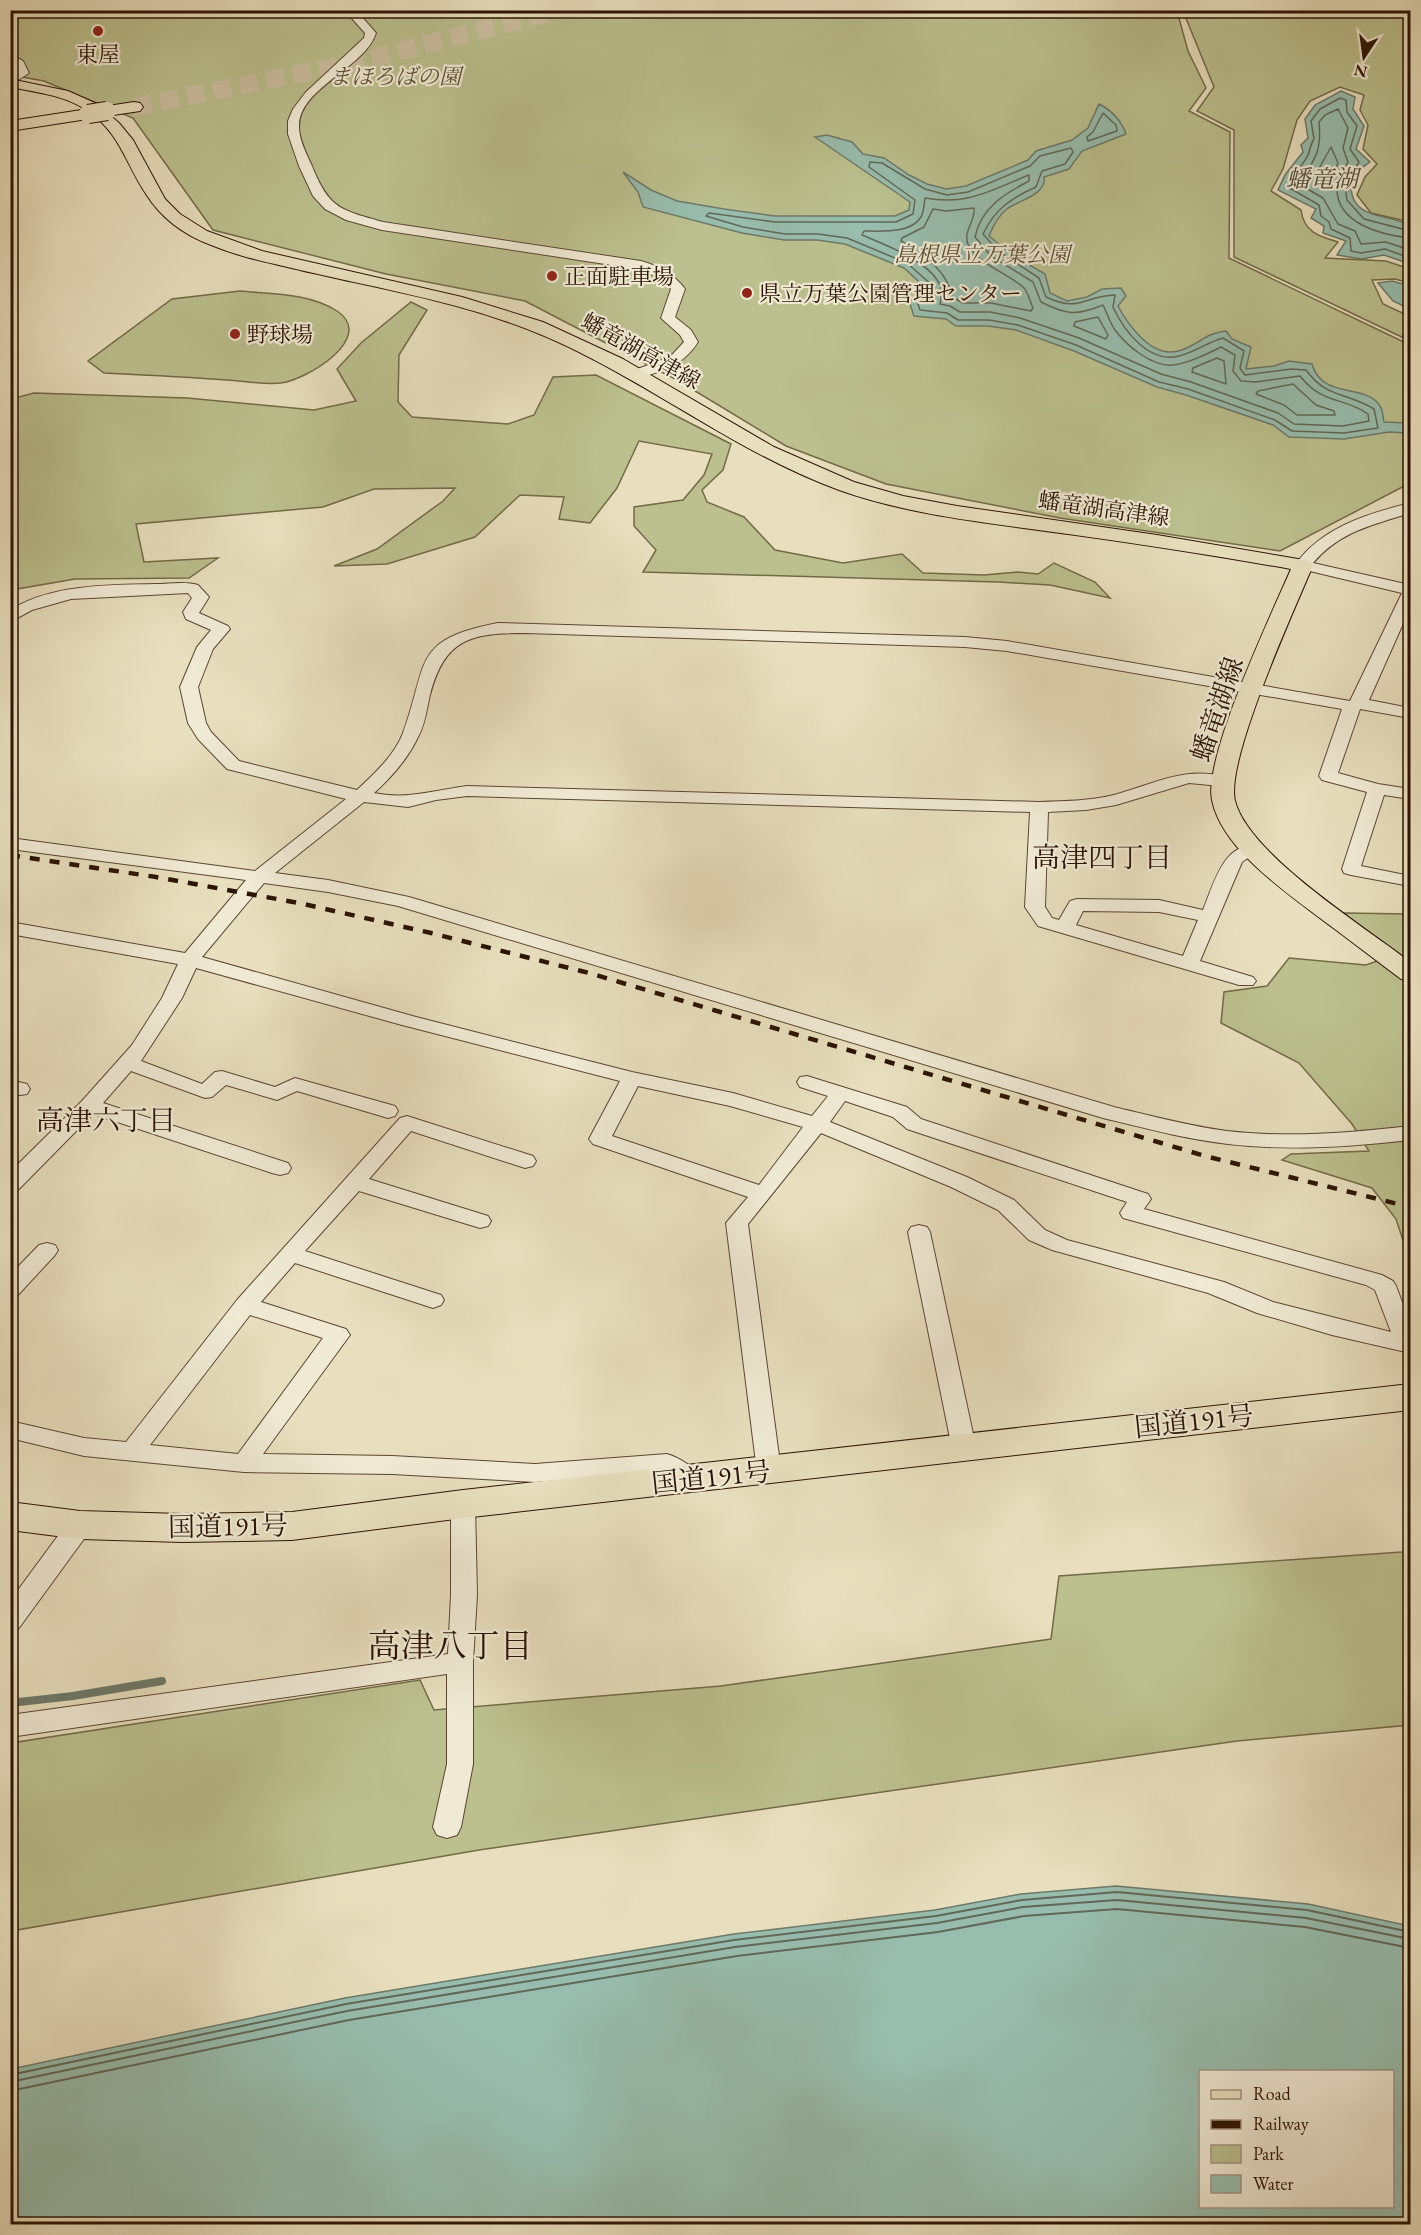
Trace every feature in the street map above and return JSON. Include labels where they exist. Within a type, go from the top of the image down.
[{"type":"highway","points":[[10,125],[131,106]]},
{"type":"highway","name":"国道191号","points":[[10,1516],[80,1525],[292,1526],[463,1504],[1410,1397]]},
{"type":"main road","name":"蟠竜湖高津線","points":[[10,83],[41,88],[89,105],[129,144],[154,195],[171,215],[190,230],[222,244],[276,260],[449,299],[496,312],[570,339],[637,374],[786,461],[846,485],[959,513],[1190,545],[1303,565]]},
{"type":"main road","name":"蟠竜湖線","points":[[1303,565],[1252,688],[1221,781],[1223,800],[1236,827],[1254,851],[1290,882],[1410,975]]},
{"type":"street","points":[[377,10],[353,14],[371,33],[369,39],[304,101],[296,115],[293,128],[314,189],[323,201],[336,210],[382,226],[641,265],[660,273],[672,280],[678,289],[668,318],[686,333],[691,342],[685,354],[665,365],[637,374]]},
{"type":"street","points":[[10,57],[20,63],[24,73],[15,79],[10,78]]},
{"type":"street","points":[[1410,508],[1341,531],[1320,545],[1303,565],[1410,592],[1355,704],[1328,776],[1377,789],[1410,794]]},
{"type":"street","points":[[10,617],[25,606],[68,594],[192,588],[201,597],[191,612],[192,616],[222,629],[205,647],[189,687],[197,723],[204,735],[233,765],[319,788],[385,801],[408,802],[435,795],[467,791],[1039,807],[1086,806],[1116,800],[1189,778],[1221,781]]},
{"type":"street","points":[[10,1185],[128,1064],[172,998],[190,960],[238,900],[259,877],[362,795],[386,773],[411,735],[419,712],[427,674],[439,652],[452,641],[472,633],[498,628],[898,638],[965,642],[1007,646],[1410,713]]},
{"type":"street","points":[[1377,789],[1351,869],[1408,881]]},
{"type":"street","points":[[1039,807],[1035,907],[1045,922],[1246,981]]},
{"type":"street","points":[[10,843],[328,886],[402,901],[1110,1113],[1170,1127],[1243,1139],[1308,1141],[1410,1133]]},
{"type":"street","points":[[1189,964],[1234,860],[1242,853],[1254,851]]},
{"type":"street","points":[[1064,928],[1077,905],[1159,906],[1210,916]]},
{"type":"street","points":[[10,928],[190,960],[409,1021],[632,1078],[733,1100],[816,1124],[959,1182],[1006,1205],[1037,1235],[1060,1245],[1216,1287],[1265,1308],[1332,1327],[1407,1344]]},
{"type":"street","points":[[128,1064],[205,1092],[222,1077],[277,1094],[295,1084],[388,1111]]},
{"type":"street","points":[[632,1078],[600,1139],[763,1194]]},
{"type":"street","points":[[769,1471],[737,1223],[763,1194],[816,1124],[840,1093],[807,1083],[900,1112],[914,1124],[1140,1198],[1131,1214],[1374,1280],[1385,1286],[1407,1344]]},
{"type":"street","points":[[89,1106],[280,1168]]},
{"type":"street","points":[[131,1453],[245,1305],[407,1124],[525,1161]]},
{"type":"street","points":[[354,1182],[480,1221]]},
{"type":"street","points":[[920,1233],[964,1449]]},
{"type":"street","points":[[10,1290],[47,1250]]},
{"type":"street","points":[[290,1254],[433,1300]]},
{"type":"street","points":[[244,1463],[338,1335],[245,1305]]},
{"type":"street","points":[[10,1429],[84,1447],[244,1463],[392,1465],[535,1473],[667,1463],[691,1480]]},
{"type":"street","points":[[447,1827],[460,1764],[460,1662],[464,1595],[463,1504]]},
{"type":"street","points":[[10,1621],[80,1525]]},
{"type":"street","points":[[10,1726],[460,1662]]},
{"type":"green space","name":"島根県立万葉公園","points":[[10,11],[1177,11],[1188,51],[1206,88],[1189,111],[1230,132],[1229,258],[1410,345],[1410,483],[1280,551],[1060,518],[886,484],[786,446],[677,380],[525,301],[386,274],[213,230],[133,118],[44,81],[11,75]]},
{"type":"green space","points":[[1183,11],[1410,11],[1410,222],[1371,213],[1357,195],[1365,177],[1377,164],[1363,149],[1368,125],[1360,110],[1364,95],[1340,87],[1310,101],[1297,120],[1283,169],[1271,191],[1301,210],[1305,223],[1313,232],[1338,242],[1325,258],[1386,261],[1410,269],[1410,283],[1395,279],[1372,280],[1383,304],[1409,316],[1410,341],[1234,257],[1234,130],[1197,111],[1214,87]]},
{"type":"green space","name":"野球場","points":[[240,291],[290,295],[326,305],[337,311],[347,322],[349,333],[343,345],[320,366],[281,383],[104,373],[88,361],[172,299]]},
{"type":"green space","points":[[411,302],[427,310],[399,355],[398,402],[412,417],[508,424],[534,415],[553,377],[596,375],[731,444],[723,470],[702,490],[707,502],[744,517],[775,550],[843,563],[902,554],[923,573],[984,575],[1018,572],[1038,574],[1054,563],[1095,582],[1110,598],[1050,585],[998,582],[643,572],[656,550],[634,526],[634,507],[683,500],[704,475],[712,454],[639,441],[617,488],[590,523],[559,519],[564,497],[520,495],[475,537],[387,564],[334,566],[377,549],[443,501],[455,488],[374,489],[323,507],[136,524],[144,562],[218,558],[189,578],[75,579],[11,590],[11,399],[34,393],[187,398],[314,410],[356,401],[337,369],[361,343]]},
{"type":"green space","points":[[1343,913],[1410,914],[1410,1262],[1396,1219],[1372,1188],[1282,1160],[1291,1154],[1369,1151],[1352,1124],[1299,1063],[1221,1023],[1224,992],[1267,986],[1289,958],[1366,965],[1397,954]]},
{"type":"green space","points":[[1410,1549],[1410,1725],[1237,1741],[479,1850],[11,1931],[11,1743],[420,1680],[434,1710],[721,1686],[1051,1639],[1059,1576],[1402,1552]]},
{"type":"water","name":"蟠竜湖","points":[[1341,91],[1355,97],[1353,109],[1364,126],[1356,149],[1370,162],[1359,170],[1358,177],[1351,188],[1353,199],[1365,211],[1410,226],[1410,264],[1384,255],[1361,259],[1337,255],[1346,241],[1323,233],[1324,226],[1311,218],[1316,209],[1278,190],[1285,175],[1303,152],[1301,145],[1308,138],[1305,119],[1315,105]]},
{"type":"water","points":[[1099,104],[1116,116],[1126,134],[1082,151],[1069,169],[1044,177],[1044,183],[1037,193],[1001,214],[989,236],[1014,256],[1045,274],[1050,293],[1067,301],[1087,297],[1102,289],[1121,288],[1126,296],[1118,306],[1132,328],[1153,347],[1169,352],[1179,351],[1210,335],[1226,331],[1232,339],[1251,347],[1246,369],[1274,366],[1289,361],[1312,364],[1317,375],[1325,383],[1367,395],[1375,400],[1382,410],[1384,422],[1408,423],[1410,420],[1410,436],[1408,433],[1389,432],[1344,439],[1289,437],[1273,425],[1157,387],[1074,351],[1016,330],[988,326],[956,326],[946,319],[914,316],[909,301],[930,292],[904,268],[845,244],[817,240],[784,240],[742,233],[643,207],[638,192],[623,172],[651,190],[677,201],[724,209],[775,216],[895,216],[909,210],[910,202],[815,137],[827,135],[852,142],[863,154],[884,158],[927,184],[946,189],[966,186],[1028,160],[1036,151],[1072,140],[1088,128]]},
{"type":"water","points":[[1392,281],[1410,286],[1410,309],[1393,301],[1378,283]]},
{"type":"water","points":[[1116,1886],[1308,1904],[1410,1926],[1410,2224],[11,2224],[11,2069],[345,1998],[734,1934],[935,1910],[1021,1894]]},
{"type":"waterway","points":[[10,1703],[73,1696],[162,1681]]},
{"type":"tunnel","points":[[134,107],[357,62],[559,10]]},
{"type":"railway","points":[[10,855],[156,877],[299,903],[431,933],[589,973],[1205,1156],[1410,1207]]},
{"type":"place","name":"東屋","points":[[98,31]]},
{"type":"place","name":"正面駐車場","points":[[552,276]]},
{"type":"place","name":"県立万葉公園管理センター","points":[[747,293]]},
{"type":"place","name":"野球場","points":[[235,334]]},
{"type":"district","name":"高津四丁目","points":[[1102,857]]},
{"type":"district","name":"高津六丁目","points":[[106,1120]]},
{"type":"district","name":"高津八丁目","points":[[450,1645]]},
{"type":"park label","name":"まほろばの園","points":[[395,76]]}]
